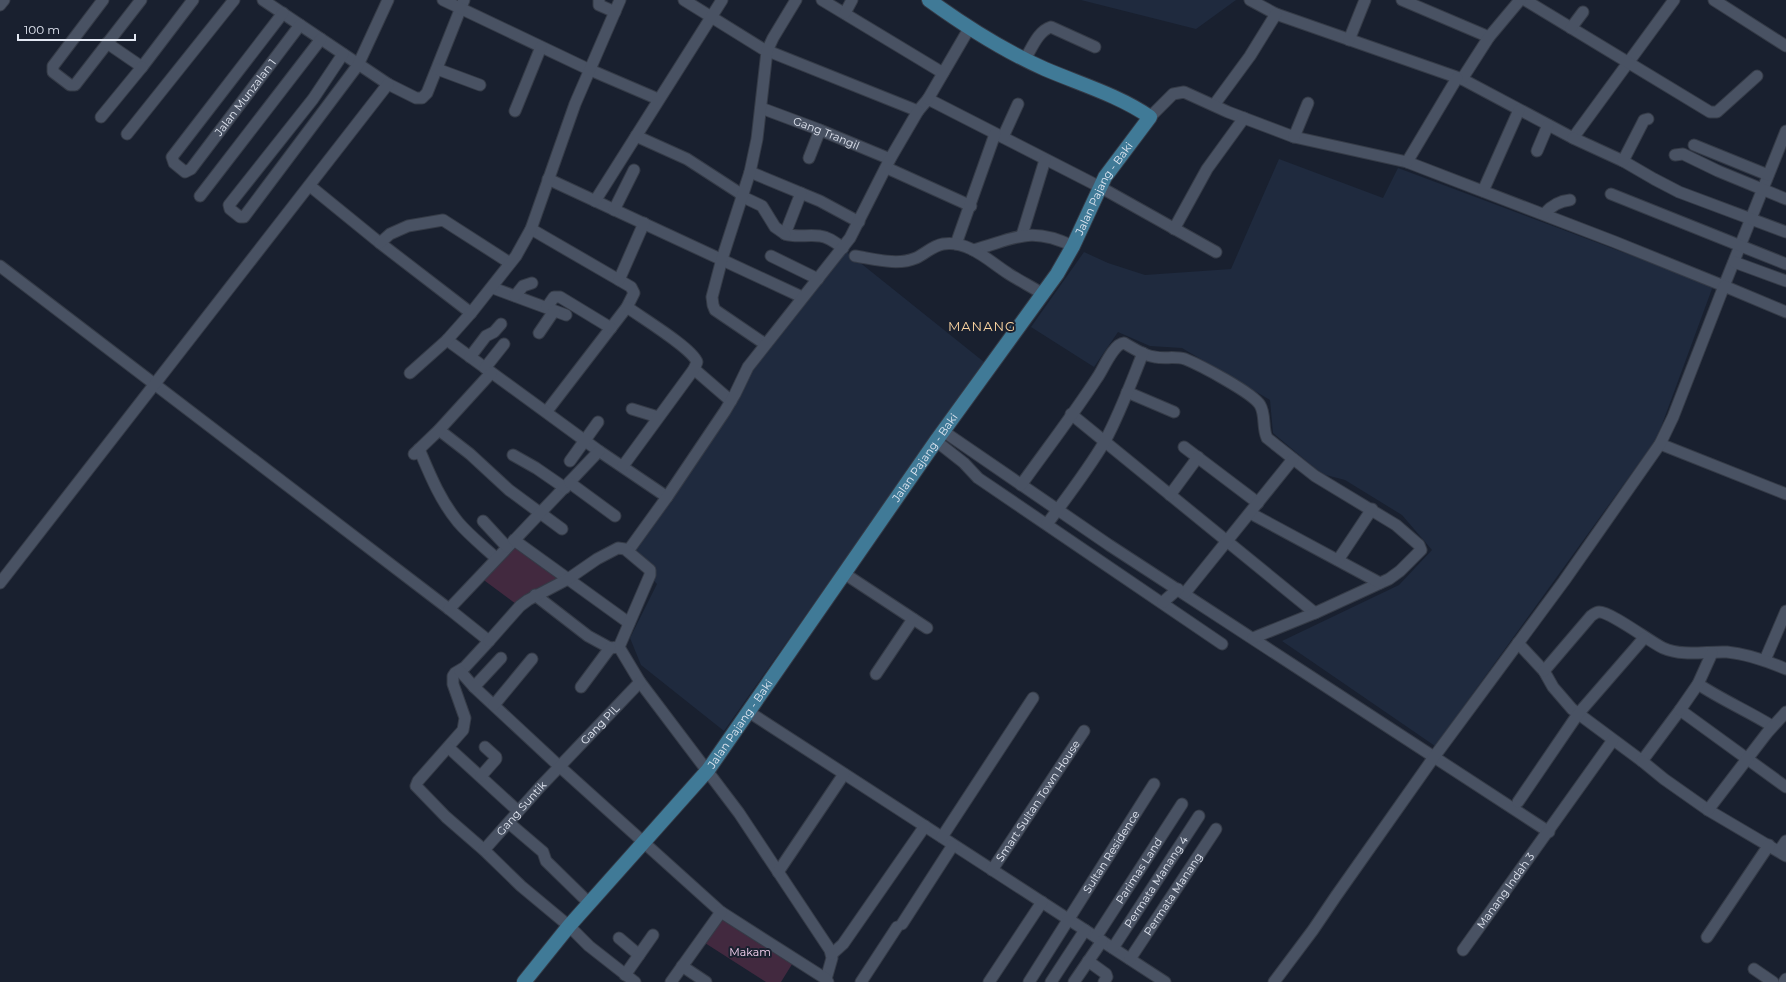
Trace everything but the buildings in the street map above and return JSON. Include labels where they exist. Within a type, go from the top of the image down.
[{"type":"main road","points":[[929,0],[993,42],[1025,59],[1043,68],[1126,102],[1150,117]]},
{"type":"main road","name":"Jalan Pajang - Baki","points":[[524,982],[566,929],[590,904],[708,770],[939,436],[1043,294],[1073,246],[1109,170],[1150,117]]},
{"type":"street","points":[[0,5],[4,0]]},
{"type":"street","points":[[103,0],[53,66],[53,72],[70,85],[75,85],[141,0]]},
{"type":"street","points":[[101,117],[142,67],[193,0]]},
{"type":"street","points":[[127,134],[234,0]]},
{"type":"street","points":[[263,0],[358,65],[388,84],[416,98],[422,98],[427,93],[462,4]]},
{"type":"street","points":[[343,54],[313,99],[229,205],[230,210],[240,218],[244,217],[358,65],[388,0]]},
{"type":"street","points":[[443,0],[462,4],[541,47],[658,99]]},
{"type":"street","points":[[599,0],[599,6],[615,12]]},
{"type":"street","points":[[410,373],[447,340],[471,313],[510,264],[531,229],[575,104],[620,0]]},
{"type":"street","points":[[684,0],[765,50],[918,111]]},
{"type":"street","points":[[595,201],[710,16],[722,0]]},
{"type":"street","points":[[765,344],[716,310],[713,305],[712,297],[739,193],[750,172],[757,139],[761,108],[765,50],[796,0]]},
{"type":"street","points":[[822,0],[943,73]]},
{"type":"street","points":[[845,13],[852,0]]},
{"type":"street","points":[[1250,0],[1276,14],[1459,78],[1572,138],[1623,161],[1679,192],[1786,232]]},
{"type":"street","points":[[1349,40],[1365,0]]},
{"type":"street","points":[[1402,0],[1489,37]]},
{"type":"street","points":[[1407,162],[1459,78],[1489,37],[1520,0]]},
{"type":"street","points":[[1525,0],[1713,113],[1721,108],[1757,76]]},
{"type":"street","points":[[1572,138],[1674,0]]},
{"type":"street","points":[[1714,0],[1786,46]]},
{"type":"street","points":[[1571,28],[1583,12]]},
{"type":"street","name":"Jalan Munzalan 1","points":[[283,13],[172,157],[174,163],[185,172],[191,169],[300,25]]},
{"type":"street","points":[[1214,106],[1250,56],[1276,14]]},
{"type":"street","points":[[628,551],[667,497],[732,401],[744,374],[765,344],[843,248],[859,222],[888,164],[918,111],[928,99],[970,27]]},
{"type":"street","points":[[1025,59],[1045,28],[1051,27],[1095,47]]},
{"type":"street","points":[[200,196],[321,39]]},
{"type":"street","points":[[107,44],[142,67]]},
{"type":"street","points":[[514,111],[541,47]]},
{"type":"street","points":[[437,69],[480,85]]},
{"type":"street","points":[[0,583],[388,84]]},
{"type":"street","points":[[1150,117],[1168,98],[1178,92],[1191,95],[1214,106],[1294,137],[1407,162],[1615,242],[1786,312]]},
{"type":"street","points":[[928,99],[1100,187],[1216,252]]},
{"type":"street","points":[[1294,137],[1308,103]]},
{"type":"street","points":[[956,244],[999,136],[1018,104]]},
{"type":"street","name":"Gang Trangil","points":[[761,108],[820,130],[971,206]]},
{"type":"street","points":[[1483,191],[1520,110]]},
{"type":"street","points":[[1174,229],[1207,169],[1244,118]]},
{"type":"street","points":[[1623,161],[1644,120],[1648,119]]},
{"type":"street","points":[[1537,151],[1548,125]]},
{"type":"street","points":[[809,158],[820,130]]},
{"type":"street","points":[[1274,982],[1313,930],[1434,758],[1660,444],[1673,417],[1786,131]]},
{"type":"street","points":[[636,136],[687,159],[762,206],[775,227],[785,234],[793,237],[821,236],[831,240],[843,248]]},
{"type":"street","points":[[1694,145],[1768,175]]},
{"type":"street","points":[[1675,155],[1683,154],[1762,190],[1786,199]]},
{"type":"street","points":[[1022,235],[1045,160]]},
{"type":"street","points":[[614,210],[634,170]]},
{"type":"street","points":[[750,172],[801,193],[859,222]]},
{"type":"street","points":[[548,180],[802,297]]},
{"type":"street","points":[[310,186],[380,243],[471,313]]},
{"type":"street","points":[[785,234],[801,193]]},
{"type":"street","points":[[1611,194],[1786,264]]},
{"type":"street","points":[[1544,214],[1556,204],[1570,200]]},
{"type":"street","points":[[380,243],[390,234],[408,226],[443,220],[510,264]]},
{"type":"street","points":[[619,280],[644,223]]},
{"type":"street","points":[[531,229],[619,280],[631,288],[633,292],[628,308],[547,412]]},
{"type":"street","points":[[973,250],[1022,235],[1047,236],[1056,238],[1073,246]]},
{"type":"street","points":[[855,256],[884,261],[908,261],[917,258],[935,246],[956,244],[973,250],[1043,294]]},
{"type":"street","points":[[771,256],[818,279]]},
{"type":"street","points":[[1734,262],[1786,281]]},
{"type":"street","points":[[0,266],[156,384],[489,641]]},
{"type":"street","points":[[515,296],[523,286],[532,283]]},
{"type":"street","points":[[492,288],[566,315]]},
{"type":"street","points":[[539,333],[551,309],[554,297],[560,297],[611,328]]},
{"type":"street","points":[[623,466],[694,370],[697,362],[692,354],[658,328],[628,308]]},
{"type":"street","points":[[470,357],[486,336],[494,332],[501,324]]},
{"type":"street","points":[[447,340],[586,440],[599,451],[667,497]]},
{"type":"street","points":[[1021,485],[1097,378],[1114,349],[1121,344],[1124,343],[1152,357],[1175,357],[1185,359],[1226,380],[1251,396],[1260,406],[1264,432],[1267,438],[1315,476],[1372,509],[1396,525],[1419,545],[1421,550],[1400,571],[1380,583],[1315,613],[1254,638]]},
{"type":"street","points":[[496,558],[459,522],[447,507],[416,452],[438,430],[488,370],[504,344]]},
{"type":"street","points":[[1047,524],[1104,442],[1143,353]]},
{"type":"street","points":[[694,370],[732,401]]},
{"type":"street","points":[[1127,392],[1174,412]]},
{"type":"street","points":[[632,408],[658,417]]},
{"type":"street","points":[[1071,414],[1315,613]]},
{"type":"street","points":[[570,461],[598,422]]},
{"type":"street","points":[[438,430],[470,454],[509,490],[562,529]]},
{"type":"street","points":[[939,436],[1021,485],[1434,758],[1549,832]]},
{"type":"street","points":[[939,436],[978,478],[1163,602],[1222,644]]},
{"type":"street","points":[[1660,444],[1786,494]]},
{"type":"street","points":[[1184,447],[1258,503]]},
{"type":"street","points":[[449,609],[496,558],[541,514],[599,451]]},
{"type":"street","points":[[513,455],[615,516]]},
{"type":"street","points":[[1170,495],[1198,457]]},
{"type":"street","points":[[1163,602],[1181,591],[1227,542],[1293,459]]},
{"type":"street","points":[[1338,560],[1372,509]]},
{"type":"street","points":[[1250,513],[1380,583]]},
{"type":"street","points":[[483,521],[511,543],[568,579],[629,623]]},
{"type":"street","points":[[581,687],[614,647],[629,623],[651,572],[625,549],[618,548],[597,559],[568,579],[535,595],[520,606],[460,671],[455,673],[453,684],[465,718],[465,725],[460,735],[418,781],[416,788],[446,817],[484,850],[566,929],[635,982]]},
{"type":"street","points":[[844,574],[927,628]]},
{"type":"street","points":[[460,671],[474,687],[721,912],[827,981],[832,961],[832,954],[739,813],[708,770],[614,647],[588,636],[535,595]]},
{"type":"street","points":[[1765,660],[1786,611]]},
{"type":"street","points":[[1544,671],[1596,612],[1604,613],[1644,638],[1670,650],[1737,653],[1765,660],[1786,670]]},
{"type":"street","points":[[876,674],[913,619]]},
{"type":"street","points":[[1518,802],[1578,714],[1644,638]]},
{"type":"street","points":[[1518,643],[1544,671],[1553,687],[1578,714],[1664,779],[1708,810],[1782,853],[1786,841]]},
{"type":"street","points":[[1642,761],[1698,684],[1712,653]]},
{"type":"street","points":[[474,687],[501,658]]},
{"type":"street","points":[[494,705],[532,659]]},
{"type":"street","name":"Gang PIL","points":[[560,766],[640,682]]},
{"type":"street","points":[[1698,684],[1722,699],[1748,711],[1781,720],[1746,759],[1708,810]]},
{"type":"street","points":[[942,838],[1033,698]]},
{"type":"street","points":[[1680,710],[1786,787]]},
{"type":"street","points":[[749,712],[1165,982]]},
{"type":"street","name":"Smart Sultan Town House","points":[[992,870],[1084,731]]},
{"type":"street","name":"Manang Indah 3","points":[[1464,950],[1613,740]]},
{"type":"street","points":[[481,776],[496,759],[496,757],[485,747]]},
{"type":"street","points":[[449,748],[518,811]]},
{"type":"street","name":"Gang Suntik","points":[[484,850],[560,766]]},
{"type":"street","points":[[778,872],[844,774]]},
{"type":"street","name":"Sultan Residence","points":[[1029,982],[1154,784]]},
{"type":"street","name":"Parimas Land","points":[[1074,982],[1182,804]]},
{"type":"street","name":"Permata Manang 4","points":[[1113,948],[1199,816]]},
{"type":"street","points":[[509,823],[543,852],[546,861],[590,904]]},
{"type":"street","points":[[832,954],[843,944],[925,826]]},
{"type":"street","name":"Permata Manang","points":[[1130,959],[1216,829]]},
{"type":"street","points":[[862,982],[953,845]]},
{"type":"street","points":[[1707,938],[1769,845]]},
{"type":"street","points":[[989,982],[1042,902]]},
{"type":"street","points":[[671,982],[721,912]]},
{"type":"street","points":[[1051,982],[1085,930]]},
{"type":"street","points":[[626,975],[653,935]]},
{"type":"street","points":[[619,938],[640,955]]},
{"type":"street","points":[[1088,961],[1106,974],[1107,977],[1104,982]]},
{"type":"street","points":[[682,966],[706,982]]},
{"type":"street","points":[[1754,969],[1773,982]]},
{"type":"shaded area","points":[[1081,0],[1236,0],[1196,29]]},
{"type":"shaded area","points":[[1279,159],[1383,198],[1398,168],[1713,286],[1657,438],[1435,746],[1282,641],[1399,585],[1432,550],[1402,515],[1345,480],[1322,474],[1273,433],[1270,400],[1182,348],[1150,346],[1118,332],[1094,367],[1031,327],[1084,252],[1108,263],[1145,275],[1231,269]]},
{"type":"shaded area","points":[[843,249],[984,362],[724,731],[641,665],[630,638],[657,584],[625,549],[780,326]]},
{"type":"green space","points":[[515,543],[561,578],[516,604],[481,578]]},
{"type":"green space","name":"Makam","points":[[722,916],[794,961],[781,982],[766,982],[705,943]]},
{"type":"district","name":"MANANG","points":[[982,326]]}]
